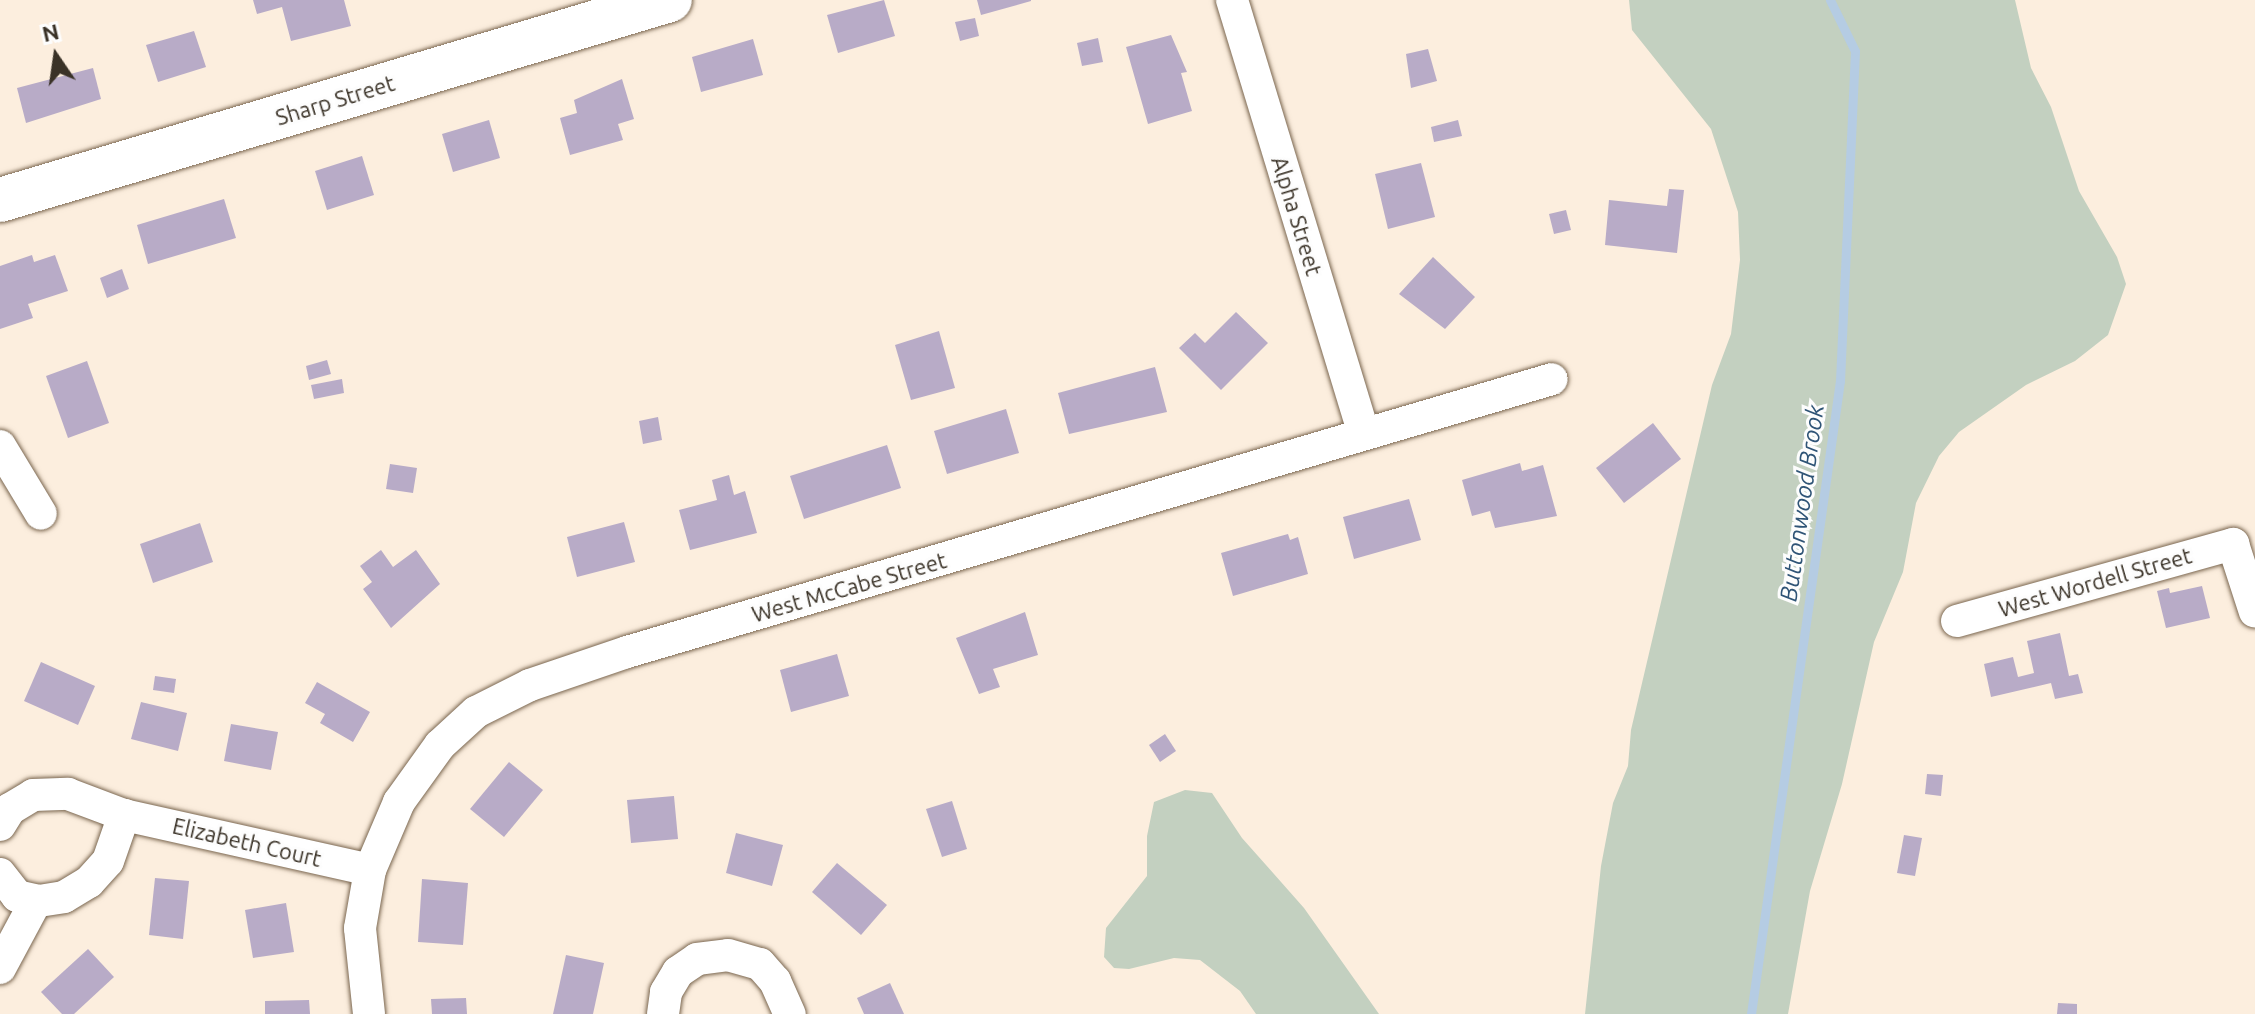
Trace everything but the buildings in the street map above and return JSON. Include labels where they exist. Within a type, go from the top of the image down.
[{"type":"street","name":"Sharp Street","points":[[0,200],[670,0]]},
{"type":"street","name":"Alpha Street","points":[[1232,0],[1363,431]]},
{"type":"street","name":"West McCabe Street","points":[[369,1014],[360,928],[370,870],[399,802],[440,745],[476,712],[530,685],[1363,431],[1552,379]]},
{"type":"street","points":[[0,446],[41,514]]},
{"type":"street","name":"West Wordell Street","points":[[1957,621],[2233,544],[2255,612]]},
{"type":"street","name":"Elizabeth Court","points":[[0,825],[21,800],[44,793],[68,794],[124,815],[370,870]]},
{"type":"street","points":[[0,874],[17,896],[36,901],[64,897],[99,873],[115,849],[124,815]]},
{"type":"street","points":[[0,968],[36,901]]},
{"type":"street","points":[[663,1014],[666,992],[678,972],[697,959],[728,955],[750,959],[768,972],[790,1014]]},
{"type":"green space","points":[[1629,0],[2015,0],[2031,68],[2051,107],[2079,191],[2117,257],[2126,284],[2108,335],[2075,361],[2026,385],[1959,432],[1939,456],[1916,503],[1903,572],[1874,642],[1842,784],[1810,891],[1788,1014],[1585,1014],[1601,866],[1613,803],[1628,766],[1631,730],[1712,385],[1731,334],[1740,260],[1738,212],[1711,129],[1632,30]]},
{"type":"green space","points":[[1185,790],[1212,793],[1242,838],[1304,908],[1379,1014],[1256,1014],[1240,991],[1200,960],[1174,958],[1129,969],[1114,968],[1104,957],[1106,928],[1147,876],[1147,836],[1154,802]]},
{"type":"waterway","name":"Buttonwood Brook","points":[[1751,1014],[1840,381],[1855,51],[1830,0]]}]
